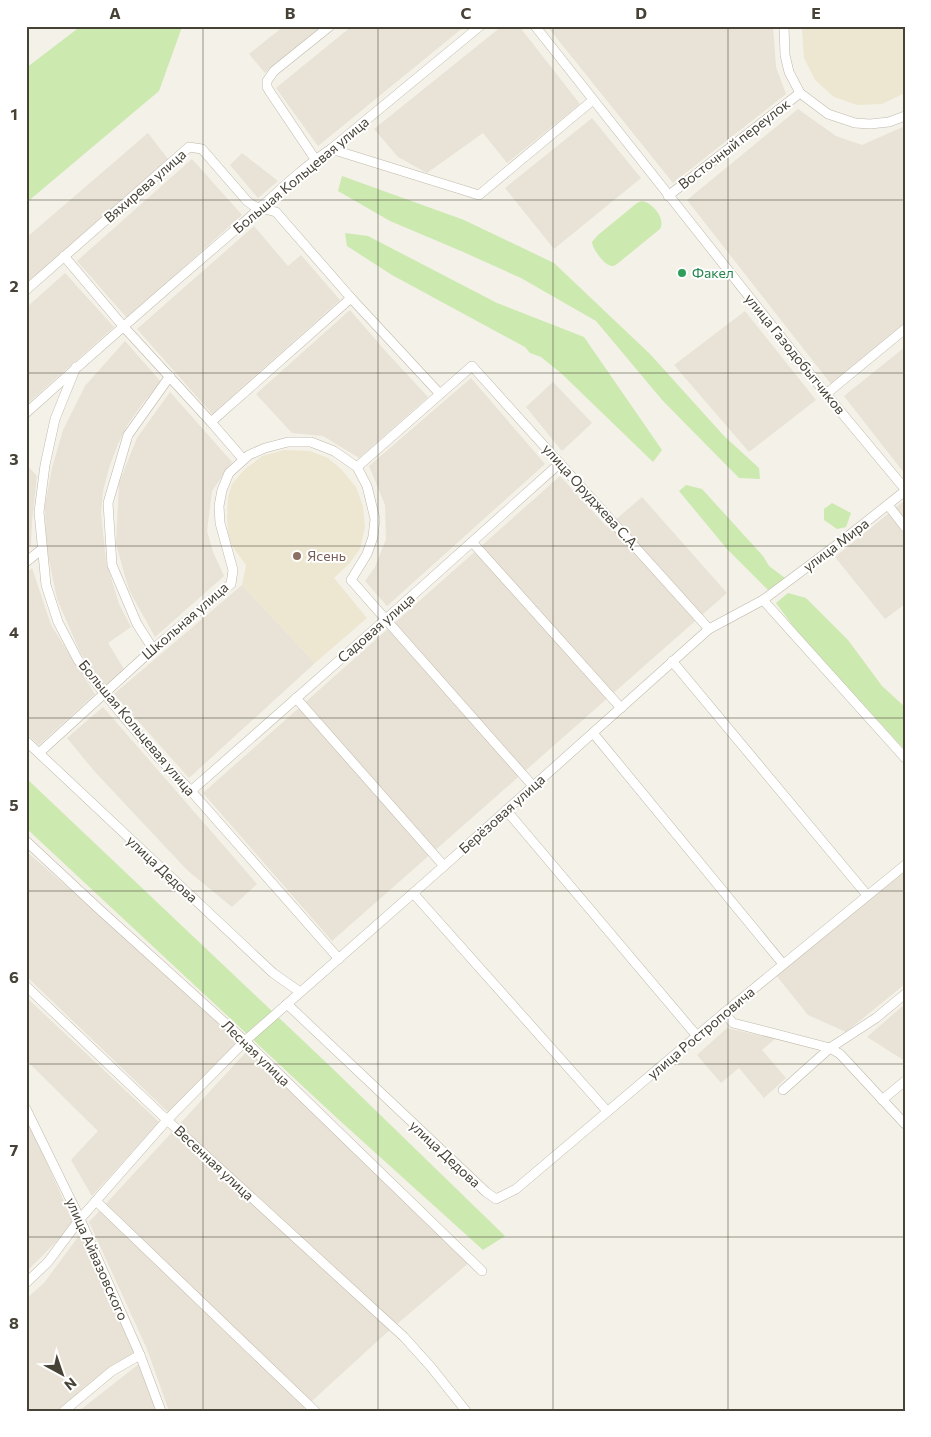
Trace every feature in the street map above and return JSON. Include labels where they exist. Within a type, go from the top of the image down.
[{"type":"street","points":[[315,159],[270,92],[267,87],[267,81],[274,71],[330,26]]},
{"type":"street","name":"Большая Кольцевая улица","points":[[26,413],[315,159],[331,149],[480,26]]},
{"type":"street","name":"улица Газодобытчиков","points":[[535,26],[668,196],[905,490]]},
{"type":"street","points":[[784,26],[785,55],[789,72],[800,93],[828,114],[855,123],[870,124],[889,122],[905,116]]},
{"type":"street","name":"Восточный переулок","points":[[668,196],[800,93]]},
{"type":"street","points":[[331,149],[479,195],[594,100]]},
{"type":"street","name":"Вяхирева улица","points":[[26,290],[189,147],[202,149],[247,201],[254,206],[276,212],[351,298],[440,394]]},
{"type":"street","points":[[64,256],[123,326],[243,459]]},
{"type":"street","points":[[211,422],[351,298]]},
{"type":"street","points":[[826,394],[905,329]]},
{"type":"street","name":"улица Оруджева С.А.","points":[[440,394],[472,366],[709,629]]},
{"type":"street","name":"Большая Кольцевая улица","points":[[76,368],[55,419],[45,465],[39,512],[46,585],[58,622],[78,660],[104,694],[338,959]]},
{"type":"street","points":[[153,649],[136,624],[112,565],[108,503],[128,435],[170,376]]},
{"type":"street","points":[[357,467],[440,394]]},
{"type":"street","name":"Школьная улица","points":[[39,753],[153,649],[231,584],[233,570],[220,523],[219,506],[222,490],[229,473],[249,454],[288,442],[311,442],[334,450],[357,467],[367,486],[375,519],[373,537],[367,554],[351,580],[385,620]]},
{"type":"street","name":"Садовая улица","points":[[191,792],[560,463]]},
{"type":"street","name":"улица Мира","points":[[765,598],[905,490]]},
{"type":"street","points":[[888,505],[905,527]]},
{"type":"street","points":[[472,542],[621,708]]},
{"type":"street","points":[[26,562],[42,549]]},
{"type":"street","points":[[765,598],[905,758]]},
{"type":"street","name":"Берёзовая улица","points":[[26,1283],[48,1262],[80,1219],[167,1120],[245,1041],[414,893],[709,629],[765,598]]},
{"type":"street","points":[[385,620],[533,786]]},
{"type":"street","points":[[672,662],[868,895]]},
{"type":"street","points":[[296,698],[444,866]]},
{"type":"street","points":[[593,733],[783,964]]},
{"type":"street","name":"улица Дедова","points":[[26,741],[274,973],[300,992]]},
{"type":"street","points":[[506,810],[697,1036]]},
{"type":"street","name":"Лесная улица","points":[[26,841],[245,1041],[482,1271]]},
{"type":"street","name":"улица Ростроповича","points":[[496,1199],[516,1189],[724,1012],[905,865]]},
{"type":"street","points":[[414,893],[607,1111]]},
{"type":"street","name":"Весенная улица","points":[[26,986],[167,1120],[404,1338],[466,1411]]},
{"type":"street","points":[[782,1090],[830,1048],[876,1018],[905,994]]},
{"type":"street","name":"улица Дедова","points":[[287,1004],[486,1192],[496,1199]]},
{"type":"street","points":[[724,1012],[733,1023],[830,1048],[840,1054],[905,1124]]},
{"type":"street","points":[[882,1100],[905,1081]]},
{"type":"street","name":"улица Айвазовского","points":[[26,1109],[80,1219],[140,1355],[161,1411]]},
{"type":"street","points":[[96,1201],[315,1411]]},
{"type":"street","points":[[64,1411],[112,1371],[140,1355]]},
{"type":"shaded area","points":[[284,26],[323,26],[265,73],[249,54]]},
{"type":"shaded area","points":[[352,26],[465,26],[318,146],[276,88]]},
{"type":"shaded area","points":[[502,26],[519,26],[580,104],[507,163],[483,133],[427,173],[398,157],[374,129]]},
{"type":"shaded area","points":[[547,26],[773,26],[776,67],[786,94],[673,183]]},
{"type":"shaded area","points":[[803,26],[905,26],[905,93],[882,104],[857,105],[834,97],[815,80],[804,58]]},
{"type":"shaded area","points":[[798,109],[836,136],[862,145],[905,126],[905,323],[831,384],[687,200]]},
{"type":"shaded area","points":[[592,118],[641,178],[554,249],[505,188]]},
{"type":"shaded area","points":[[148,133],[168,159],[26,285],[26,238]]},
{"type":"shaded area","points":[[242,153],[278,181],[258,198],[230,165]]},
{"type":"shaded area","points":[[192,159],[242,215],[127,318],[77,261]]},
{"type":"shaded area","points":[[254,226],[288,266],[301,255],[340,300],[212,414],[137,329]]},
{"type":"shaded area","points":[[65,273],[114,327],[26,405],[26,308]]},
{"type":"shaded area","points":[[350,310],[428,397],[359,458],[323,436],[292,433],[256,394]]},
{"type":"shaded area","points":[[745,311],[816,400],[749,452],[674,365]]},
{"type":"shaded area","points":[[125,341],[161,382],[128,424],[109,468],[103,491],[101,513],[106,561],[119,604],[131,627],[108,643],[124,669],[104,688],[80,652],[57,599],[46,545],[45,505],[52,468],[63,430],[85,386]]},
{"type":"shaded area","points":[[905,347],[905,474],[844,396]]},
{"type":"shaded area","points":[[471,378],[545,464],[387,606],[365,581],[375,567],[386,539],[385,505],[369,466]]},
{"type":"shaded area","points":[[553,382],[592,423],[562,451],[526,407]]},
{"type":"shaded area","points":[[170,392],[232,462],[212,491],[207,531],[213,552],[224,576],[155,637],[129,590],[116,544],[119,483],[137,438]]},
{"type":"shaded area","name":"Ясень","points":[[284,450],[310,451],[328,458],[342,470],[356,487],[363,506],[365,527],[360,549],[349,564],[334,578],[367,618],[315,663],[242,585],[246,565],[232,546],[228,534],[228,497],[232,484],[244,470],[262,456]]},
{"type":"shaded area","points":[[26,464],[37,476],[31,545],[26,549]]},
{"type":"shaded area","points":[[560,476],[607,527],[642,497],[727,593],[332,941],[203,793]]},
{"type":"shaded area","points":[[905,500],[905,604],[885,619],[835,557]]},
{"type":"shaded area","points":[[32,568],[51,625],[95,694],[39,745],[26,733],[26,573]]},
{"type":"shaded area","points":[[242,585],[315,663],[189,778],[114,694]]},
{"type":"shaded area","points":[[103,707],[257,884],[232,907],[188,871],[95,772],[67,738]]},
{"type":"shaded area","points":[[26,851],[239,1042],[169,1113],[26,976]]},
{"type":"shaded area","points":[[905,870],[905,984],[846,1032],[808,1015],[776,975]]},
{"type":"shaded area","points":[[26,997],[159,1122],[92,1196],[71,1160],[98,1131],[26,1060]]},
{"type":"shaded area","points":[[905,1004],[905,1061],[867,1037]]},
{"type":"shaded area","points":[[727,1028],[775,1039],[762,1050],[786,1078],[764,1098],[739,1068],[721,1083],[697,1055]]},
{"type":"shaded area","points":[[248,1050],[471,1261],[383,1336],[301,1411],[169,1411],[147,1349],[89,1222]]},
{"type":"shaded area","points":[[26,1116],[74,1224],[26,1272]]},
{"type":"shaded area","points":[[81,1233],[136,1351],[94,1381],[58,1411],[26,1411],[26,1299],[44,1283]]},
{"type":"shaded area","points":[[139,1364],[156,1411],[79,1411]]},
{"type":"green space","points":[[81,26],[182,27],[159,91],[26,203],[26,68]]},
{"type":"green space","points":[[342,176],[464,220],[554,263],[650,354],[724,436],[759,468],[760,479],[739,478],[663,401],[596,321],[521,278],[390,221],[338,191]]},
{"type":"green space","points":[[642,201],[654,208],[660,216],[660,229],[616,265],[607,264],[596,251],[592,242],[637,203]]},
{"type":"green space","points":[[345,233],[368,236],[497,303],[584,337],[662,450],[653,462],[562,374],[541,357],[530,353],[525,347],[392,275],[347,246]]},
{"type":"green space","points":[[686,485],[702,489],[763,556],[769,566],[785,578],[768,590],[727,549],[679,491]]},
{"type":"green space","points":[[832,503],[851,513],[846,527],[837,529],[824,520],[824,509]]},
{"type":"green space","points":[[788,593],[806,598],[848,640],[882,686],[905,707],[905,750],[798,633],[776,603]]},
{"type":"green space","points":[[26,778],[333,1069],[505,1236],[483,1250],[338,1119],[26,828]]},
{"type":"place","name":"Факел","points":[[682,273]]},
{"type":"place","name":"Ясень","points":[[297,556]]}]
